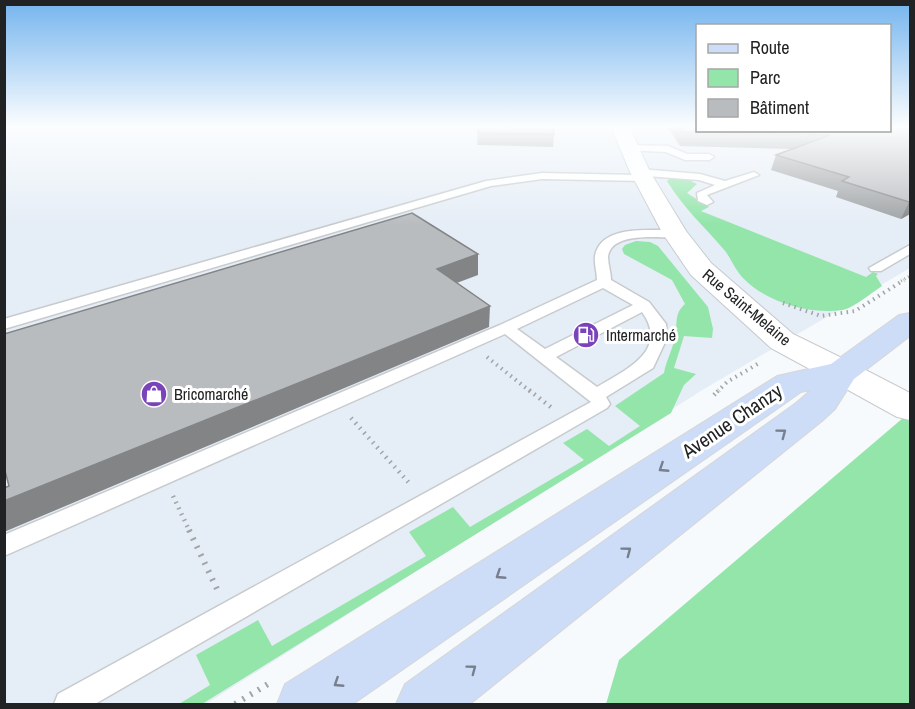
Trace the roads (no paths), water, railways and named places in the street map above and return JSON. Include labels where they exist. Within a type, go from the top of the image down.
[{"type":"main road","name":"Rue Saint-Melaine","points":[[634,159],[675,234],[707,275],[782,341],[910,408]]},
{"type":"main road","points":[[842,372],[910,322]]},
{"type":"main road","name":"Avenue Chanzy","points":[[305,705],[790,382],[842,372]]},
{"type":"main road","name":"Avenue Chanzy","points":[[425,705],[816,407],[822,402],[842,372]]},
{"type":"lane","points":[[4,324],[490,183],[542,176],[642,175],[700,177],[726,185]]},
{"type":"lane","points":[[707,202],[702,200],[702,194],[754,176]]},
{"type":"lane","points":[[604,282],[606,272],[601,255],[611,242],[619,237],[634,234],[675,234]]},
{"type":"lane","points":[[876,268],[910,249]]},
{"type":"lane","points":[[596,395],[647,364],[659,338],[658,324],[644,305],[604,282]]},
{"type":"lane","points":[[4,546],[506,328],[604,282]]},
{"type":"lane","points":[[545,356],[644,305]]},
{"type":"lane","points":[[68,705],[601,404],[596,395],[506,328]]},
{"type":"place","name":"Intermarché","points":[[586,335]]},
{"type":"place","name":"Bricomarché","points":[[154,394]]}]
